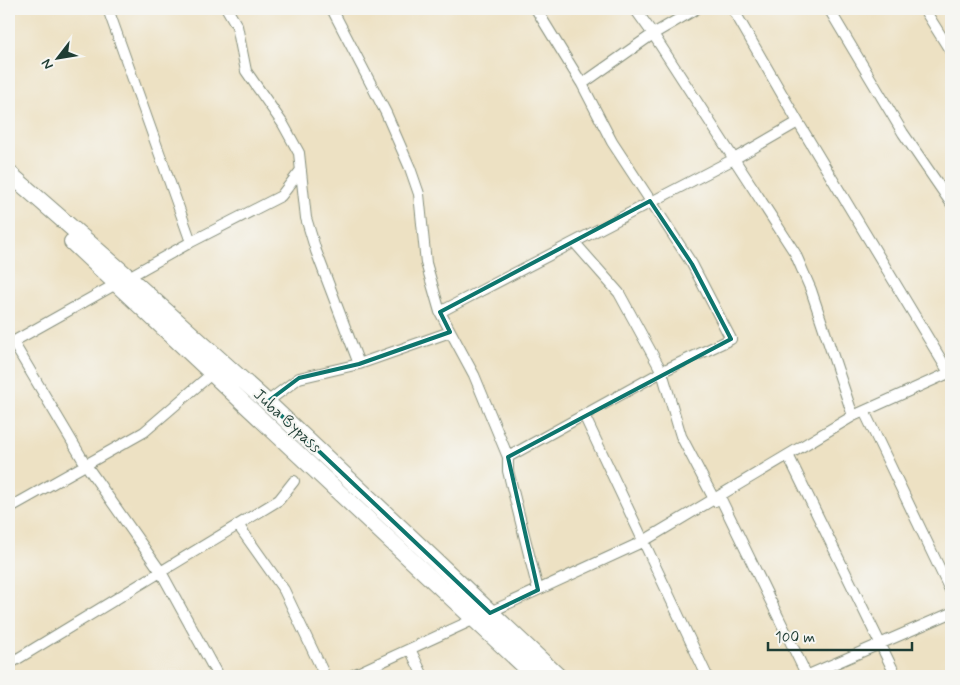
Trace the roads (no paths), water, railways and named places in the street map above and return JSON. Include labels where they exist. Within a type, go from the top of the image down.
[{"type":"main road","name":"Juba Bypass","points":[[9,173],[218,368],[475,620],[535,676]]},
{"type":"main road","name":"Juba Bypass","points":[[9,182],[123,280]]},
{"type":"main road","name":"Juba Bypass","points":[[218,368],[267,402],[558,676]]},
{"type":"street","points":[[108,9],[191,242]]},
{"type":"street","points":[[227,9],[237,26],[246,71],[283,124],[299,154],[306,218],[316,252],[359,364]]},
{"type":"street","points":[[332,9],[386,113],[410,168],[419,194],[426,263],[440,312],[474,375],[508,457],[508,471],[538,590]]},
{"type":"street","points":[[508,457],[662,372],[731,339],[692,264],[612,142],[582,84],[536,9]]},
{"type":"street","points":[[635,9],[795,253],[811,290],[853,416]]},
{"type":"street","points":[[582,84],[653,34],[696,9]]},
{"type":"street","points":[[351,676],[642,542],[717,499],[853,416],[951,373],[798,122],[733,9]]},
{"type":"street","points":[[829,9],[904,133],[951,203]]},
{"type":"street","points":[[924,9],[951,52]]},
{"type":"street","points":[[440,312],[575,243],[650,201],[734,159],[798,122]]},
{"type":"street","points":[[218,676],[161,572],[86,464],[11,343],[191,242],[280,196],[301,170]]},
{"type":"street","points":[[575,243],[618,293],[662,372],[681,436],[717,499],[807,676],[951,613]]},
{"type":"street","points":[[267,402],[299,378],[359,364],[450,332]]},
{"type":"street","points":[[9,508],[144,432],[218,368]]},
{"type":"street","points":[[864,412],[951,592]]},
{"type":"street","points":[[584,415],[642,542],[708,676]]},
{"type":"street","points":[[788,455],[896,676]]},
{"type":"street","points":[[9,664],[279,500],[294,481]]},
{"type":"street","points":[[238,525],[284,590],[325,676]]},
{"type":"street","points":[[410,649],[423,676]]}]
